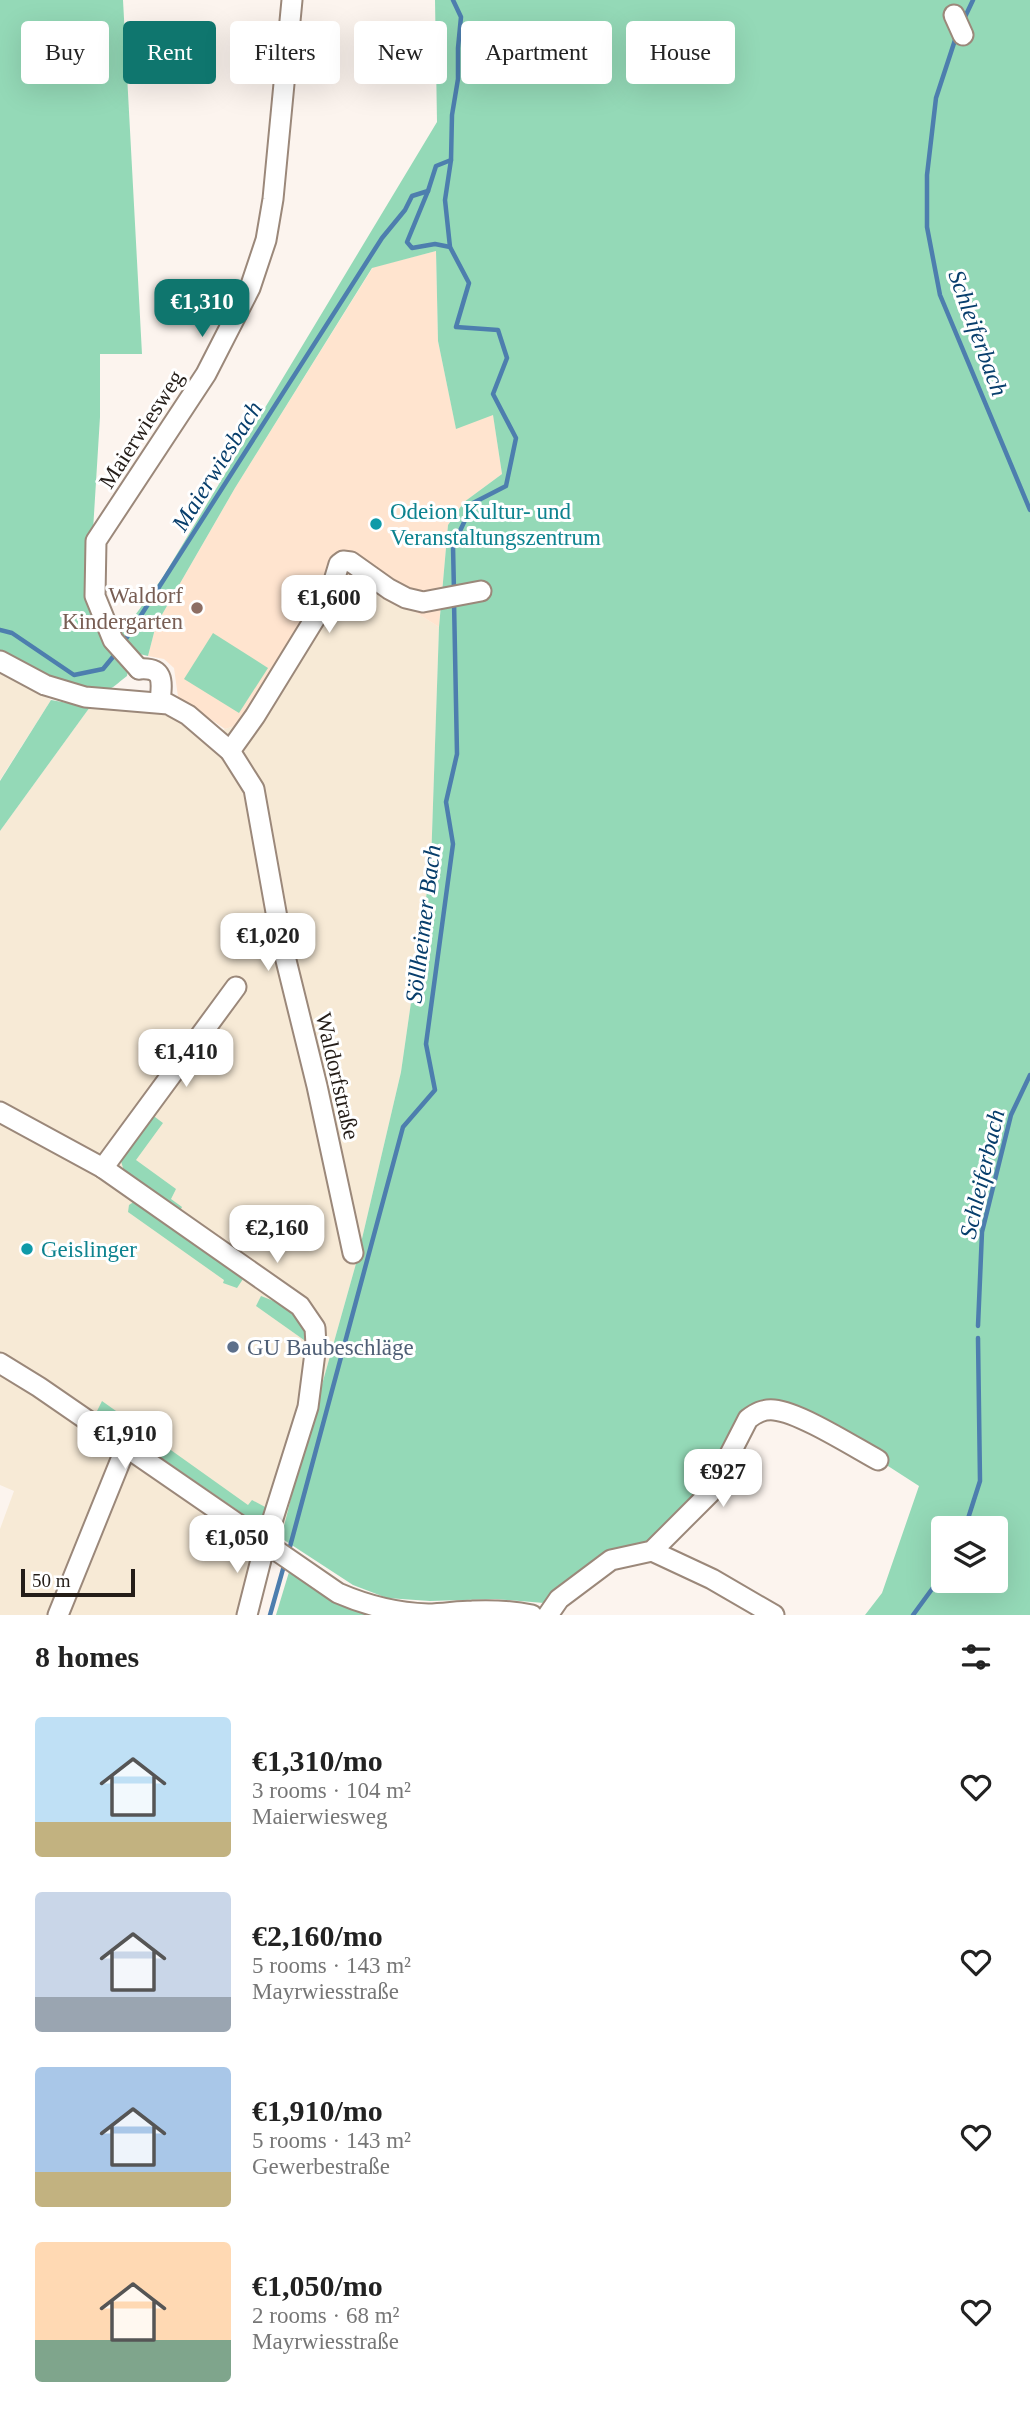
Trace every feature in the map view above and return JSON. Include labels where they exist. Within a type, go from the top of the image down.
[{"type":"street","name":"Maierwiesweg","points":[[160,702],[162,683],[158,673],[133,662],[113,640],[95,596],[96,541],[206,374],[250,288],[266,240],[273,199],[292,0]]},
{"type":"street","points":[[954,15],[963,35]]},
{"type":"street","points":[[230,751],[255,716],[330,594],[339,564],[343,561],[351,562],[406,598],[423,602],[477,592]]},
{"type":"street","name":"Waldorfstraße","points":[[0,661],[45,685],[85,697],[160,702],[188,715],[230,751],[254,789],[281,940],[317,1086],[353,1253]]},
{"type":"street","points":[[127,700],[133,662]]},
{"type":"street","points":[[103,1168],[236,987]]},
{"type":"street","points":[[0,1112],[103,1168],[300,1306],[315,1328],[317,1345],[308,1407],[247,1615]]},
{"type":"street","points":[[0,1363],[338,1592],[367,1605],[390,1610],[431,1614],[512,1611],[532,1615]]},
{"type":"street","points":[[548,1615],[559,1599],[611,1560],[652,1551],[710,1493],[748,1419],[758,1412],[775,1410],[812,1423],[878,1460]]},
{"type":"street","points":[[58,1615],[126,1447]]},
{"type":"street","points":[[652,1551],[713,1580],[774,1615]]},
{"type":"shaded area","points":[[436,251],[438,341],[456,428],[493,414],[502,474],[464,502],[448,525],[439,627],[353,573],[329,585],[241,724],[225,729],[178,697],[174,668],[164,659],[148,656],[156,625],[235,488],[373,267]]},
{"type":"shaded area","points":[[353,573],[439,627],[431,863],[401,1072],[357,1260],[258,1615],[0,1615],[0,1529],[14,1491],[0,1485],[0,831],[90,707],[163,710],[190,727],[203,742],[225,729],[241,724],[329,585]]},
{"type":"shaded area","points":[[0,670],[51,700],[0,780]]},
{"type":"green space","points":[[0,0],[123,0],[123,84],[128,84],[142,354],[100,354],[100,417],[89,595],[114,644],[163,577],[437,122],[436,84],[447,84],[447,21],[435,21],[435,0],[1030,0],[1030,1615],[865,1615],[882,1593],[919,1486],[888,1466],[875,1453],[757,1408],[717,1475],[648,1548],[544,1603],[495,1599],[430,1601],[387,1598],[353,1585],[281,1538],[357,1260],[401,1072],[431,863],[439,627],[448,525],[464,502],[502,474],[493,415],[456,429],[438,341],[436,251],[372,268],[235,488],[156,625],[148,656],[131,652],[127,676],[109,689],[83,688],[38,672],[0,652]]},
{"type":"green space","points":[[213,633],[268,668],[239,713],[184,679]]},
{"type":"green space","points":[[51,700],[90,707],[0,831],[0,781]]},
{"type":"green space","points":[[151,1114],[163,1123],[136,1160],[176,1189],[171,1199],[182,1207],[180,1211],[124,1171],[120,1158]]},
{"type":"green space","points":[[135,1201],[230,1269],[245,1276],[237,1288],[223,1283],[224,1280],[128,1212],[129,1205]]},
{"type":"green space","points":[[261,1296],[290,1312],[309,1339],[304,1340],[256,1306]]},
{"type":"green space","points":[[102,1401],[248,1505],[252,1500],[267,1508],[260,1521],[255,1522],[96,1413]]},
{"type":"green space","points":[[289,1572],[338,1603],[373,1615],[276,1615]]},
{"type":"waterway","name":"Söllheimer Bach","points":[[453,0],[461,17],[458,79],[452,115],[451,160],[445,200],[450,247],[469,283],[456,327],[498,330],[507,358],[493,394],[516,438],[506,486],[473,503],[453,546],[454,592]]},
{"type":"waterway","name":"Schleiferbach","points":[[964,19],[973,0]]},
{"type":"waterway","name":"Schleiferbach","points":[[956,37],[936,98],[927,175],[927,227],[940,295],[1030,510]]},
{"type":"waterway","name":"Söllheimer Bach","points":[[450,247],[435,244],[412,248],[407,242],[436,166],[451,160]]},
{"type":"waterway","name":"Maierwiesbach","points":[[122,645],[382,238],[405,210],[412,196],[428,191]]},
{"type":"waterway","name":"Söllheimer Bach","points":[[288,1554],[403,1127],[435,1090],[426,1044],[453,844],[446,802],[457,754],[454,601]]},
{"type":"waterway","name":"Maierwiesbach","points":[[0,630],[12,633],[74,675],[103,669],[117,652]]},
{"type":"waterway","name":"Schleiferbach","points":[[978,1326],[982,1232],[1011,1115],[1030,1075]]},
{"type":"waterway","name":"Schleiferbach","points":[[969,1516],[980,1481],[978,1338]]},
{"type":"waterway","name":"Söllheimer Bach","points":[[270,1615],[285,1562]]},
{"type":"waterway","name":"Schleiferbach","points":[[913,1615],[931,1590]]},
{"type":"place","name":"Odeion Kultur- und Veranstaltungszentrum","points":[[376,524]]},
{"type":"place","name":"Waldorf Kindergarten","points":[[197,608]]},
{"type":"place","name":"Geislinger","points":[[27,1249]]},
{"type":"place","name":"GU Baubeschläge","points":[[233,1347]]}]
